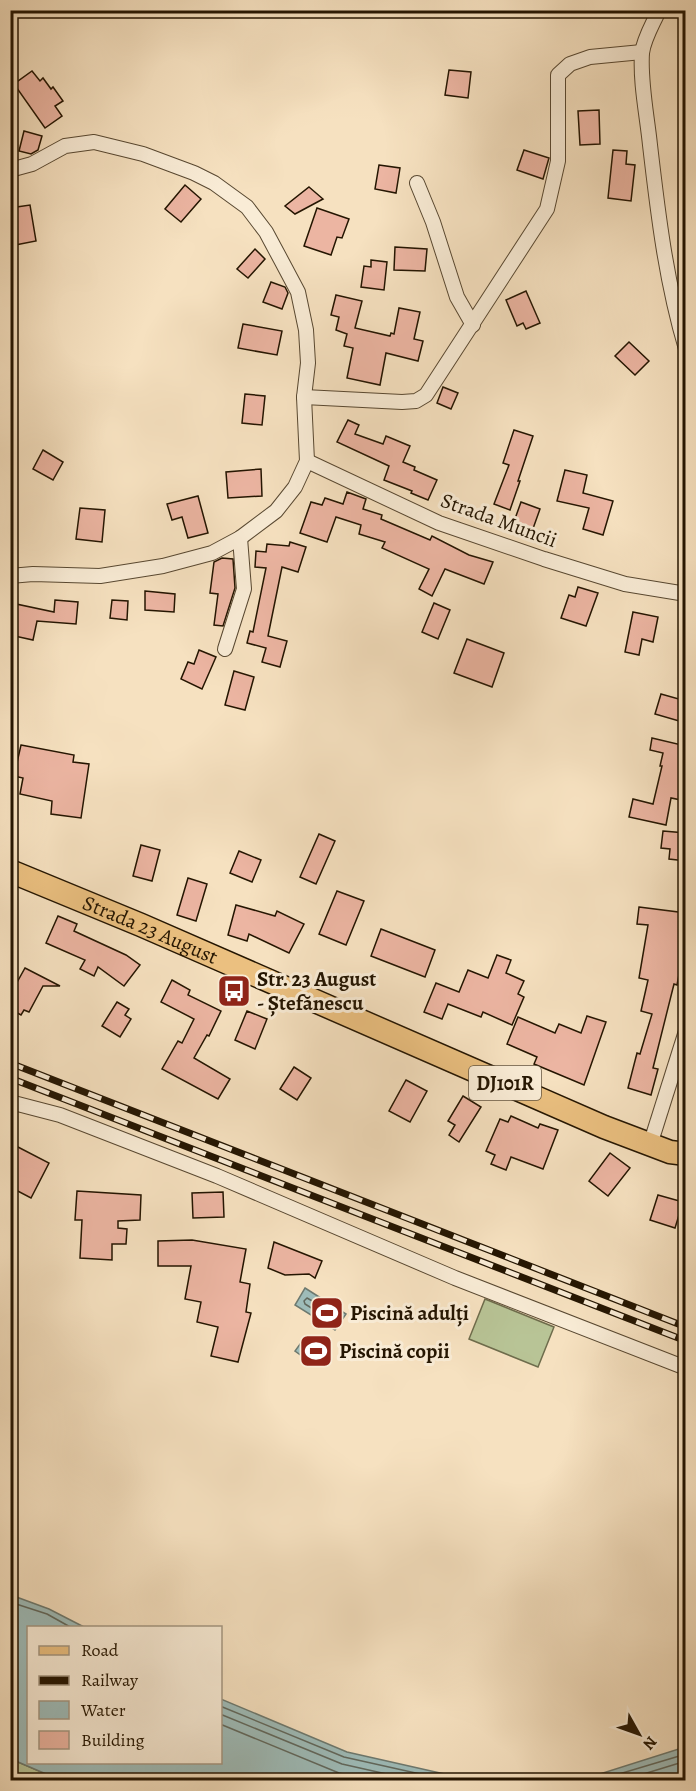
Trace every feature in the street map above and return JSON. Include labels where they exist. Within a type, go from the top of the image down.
[{"type":"main road","name":"Strada 23 August","points":[[10,871],[141,925],[650,1145],[670,1152],[686,1154]]},
{"type":"street","points":[[659,10],[646,37],[642,52],[645,99],[661,240],[675,314],[686,349]]},
{"type":"street","points":[[304,397],[402,402],[416,401],[426,394],[547,209],[558,161],[558,75],[570,63],[591,57],[642,52]]},
{"type":"street","points":[[10,170],[32,164],[64,146],[94,142],[143,154],[214,183],[247,207],[266,232],[298,292],[306,330],[308,363],[304,397],[307,461],[295,487],[276,511],[240,538],[212,553],[163,566],[100,576],[33,574],[10,576]]},
{"type":"street","points":[[417,183],[433,222],[457,297],[473,325]]},
{"type":"street","name":"Strada Muncii","points":[[307,461],[439,523],[625,584],[686,594]]},
{"type":"street","points":[[225,649],[244,589],[240,538]]},
{"type":"street","points":[[650,1145],[686,1031]]},
{"type":"street","points":[[10,1102],[60,1115],[207,1172],[455,1278],[686,1368]]},
{"type":"green space","points":[[485,1299],[554,1327],[538,1367],[469,1339]]},
{"type":"green space","points":[[11,1759],[60,1780],[11,1780]]},
{"type":"water","points":[[305,1288],[346,1314],[335,1330],[295,1305]]},
{"type":"water","points":[[303,1340],[324,1355],[316,1366],[295,1351]]},
{"type":"water","points":[[11,1595],[49,1609],[82,1626],[27,1626],[27,1764],[222,1764],[222,1699],[347,1752],[471,1780],[60,1780],[11,1759]]},
{"type":"water","points":[[685,1747],[685,1780],[581,1780]]},
{"type":"building","points":[[449,70],[471,72],[468,98],[445,95]]},
{"type":"building","points":[[32,71],[40,81],[43,78],[51,89],[53,87],[63,101],[55,106],[62,116],[45,128],[14,84]]},
{"type":"building","points":[[599,110],[600,144],[580,145],[578,111]]},
{"type":"building","points":[[24,131],[42,136],[38,150],[31,154],[19,151]]},
{"type":"building","points":[[524,150],[549,158],[543,179],[517,170]]},
{"type":"building","points":[[613,150],[627,151],[626,164],[635,165],[631,201],[608,198]]},
{"type":"building","points":[[379,165],[400,168],[396,193],[375,189]]},
{"type":"building","points":[[185,185],[201,199],[181,222],[165,209]]},
{"type":"building","points":[[309,187],[323,199],[295,214],[285,206]]},
{"type":"building","points":[[30,205],[36,241],[10,246],[10,208]]},
{"type":"building","points":[[317,208],[349,219],[342,238],[337,237],[331,255],[304,246]]},
{"type":"building","points":[[395,247],[427,249],[425,271],[394,270]]},
{"type":"building","points":[[255,249],[265,259],[248,278],[237,269]]},
{"type":"building","points":[[371,260],[387,262],[384,290],[361,287],[364,266],[371,267]]},
{"type":"building","points":[[271,282],[285,287],[288,293],[282,309],[263,302]]},
{"type":"building","points":[[526,291],[540,323],[526,329],[523,323],[517,326],[506,300]]},
{"type":"building","points":[[336,295],[362,301],[355,328],[390,336],[391,333],[394,334],[399,308],[420,312],[414,339],[423,341],[418,361],[386,353],[380,385],[347,378],[353,348],[344,346],[347,334],[336,330],[339,317],[331,315]]},
{"type":"building","points":[[243,324],[282,331],[277,355],[238,348]]},
{"type":"building","points":[[629,342],[649,361],[635,375],[615,356]]},
{"type":"building","points":[[443,387],[458,393],[451,409],[437,403]]},
{"type":"building","points":[[245,394],[265,396],[262,425],[242,423]]},
{"type":"building","points":[[348,420],[359,425],[355,434],[383,444],[386,436],[410,446],[403,462],[415,467],[414,470],[437,480],[428,500],[384,480],[389,466],[337,442]]},
{"type":"building","points":[[514,430],[533,436],[510,510],[494,504],[509,465],[503,463]]},
{"type":"building","points":[[43,450],[63,462],[53,480],[33,469]]},
{"type":"building","points":[[261,469],[262,496],[228,498],[226,472]]},
{"type":"building","points":[[565,470],[587,475],[583,493],[613,501],[603,535],[583,529],[589,508],[557,501]]},
{"type":"building","points":[[347,492],[366,499],[363,509],[382,515],[381,519],[430,540],[432,536],[469,555],[493,562],[484,584],[445,569],[432,596],[419,589],[429,569],[382,548],[385,542],[359,534],[361,525],[336,517],[327,542],[300,533],[311,502],[322,505],[325,498],[343,504]]},
{"type":"building","points":[[198,496],[208,533],[188,538],[182,517],[172,520],[167,504]]},
{"type":"building","points":[[521,502],[540,509],[530,537],[511,530]]},
{"type":"building","points":[[80,508],[105,510],[102,542],[76,539]]},
{"type":"building","points":[[290,542],[306,547],[298,572],[282,567],[268,636],[287,641],[280,667],[262,662],[266,648],[247,643],[250,631],[253,632],[266,568],[255,567],[256,551],[266,552],[267,544],[289,546]]},
{"type":"building","points":[[222,558],[233,559],[235,588],[223,626],[214,625],[218,594],[210,593],[214,562]]},
{"type":"building","points":[[578,587],[598,593],[586,626],[561,618],[569,595],[575,597]]},
{"type":"building","points":[[145,591],[175,594],[174,612],[145,610]]},
{"type":"building","points":[[55,600],[78,602],[76,624],[37,621],[33,640],[10,635],[16,604],[54,612]]},
{"type":"building","points":[[112,600],[128,601],[127,620],[110,618]]},
{"type":"building","points":[[434,603],[450,610],[438,639],[422,632]]},
{"type":"building","points":[[633,612],[658,617],[653,642],[642,639],[639,655],[625,652]]},
{"type":"building","points":[[467,639],[504,653],[492,687],[454,673]]},
{"type":"building","points":[[199,650],[216,657],[202,689],[181,679],[188,662],[194,664]]},
{"type":"building","points":[[234,671],[254,677],[245,710],[225,705]]},
{"type":"building","points":[[661,694],[686,701],[686,723],[655,714]]},
{"type":"building","points":[[652,738],[686,746],[686,801],[671,798],[666,825],[629,817],[633,799],[653,804],[663,753],[650,750]]},
{"type":"building","points":[[21,745],[74,755],[73,762],[89,764],[81,818],[51,814],[52,801],[20,794],[23,778],[14,776]]},
{"type":"building","points":[[663,831],[686,833],[686,861],[669,859],[670,849],[661,848]]},
{"type":"building","points":[[319,834],[335,841],[316,884],[300,877]]},
{"type":"building","points":[[141,845],[160,850],[152,881],[133,876]]},
{"type":"building","points":[[239,851],[261,860],[252,882],[230,873]]},
{"type":"building","points":[[188,878],[207,884],[196,921],[177,915]]},
{"type":"building","points":[[337,891],[364,901],[346,945],[319,934]]},
{"type":"building","points":[[236,905],[275,916],[277,911],[304,924],[289,953],[249,934],[247,941],[228,935]]},
{"type":"building","points":[[639,907],[686,913],[686,938],[677,985],[674,984],[653,1068],[658,1069],[651,1095],[628,1088],[637,1053],[640,1054],[652,1014],[641,1011],[648,980],[639,978],[648,925],[637,924]]},
{"type":"building","points":[[58,916],[77,924],[74,931],[126,955],[140,965],[124,986],[98,967],[94,976],[80,969],[85,960],[46,943]]},
{"type":"building","points":[[381,929],[435,950],[425,977],[371,956]]},
{"type":"building","points":[[497,955],[511,960],[506,973],[524,981],[518,994],[524,997],[512,1025],[483,1012],[481,1017],[448,1004],[442,1019],[424,1012],[436,983],[459,992],[468,970],[488,978]]},
{"type":"building","points":[[25,968],[60,986],[43,986],[29,1012],[24,1010],[21,1015],[10,1009],[10,995]]},
{"type":"building","points":[[172,980],[190,990],[188,995],[221,1011],[209,1036],[207,1035],[194,1058],[230,1079],[218,1099],[162,1069],[178,1041],[182,1043],[194,1019],[161,1002]]},
{"type":"building","points":[[117,1002],[129,1009],[125,1015],[131,1019],[120,1037],[102,1026]]},
{"type":"building","points":[[247,1011],[267,1019],[255,1049],[235,1040]]},
{"type":"building","points":[[587,1016],[606,1022],[584,1085],[534,1064],[537,1057],[507,1044],[518,1017],[555,1033],[559,1024],[581,1033]]},
{"type":"building","points":[[294,1067],[311,1078],[297,1100],[280,1089]]},
{"type":"building","points":[[406,1080],[427,1091],[410,1122],[389,1111]]},
{"type":"building","points":[[463,1096],[481,1107],[459,1142],[449,1135],[455,1125],[448,1121]]},
{"type":"building","points":[[511,1116],[538,1128],[540,1124],[558,1130],[543,1169],[511,1157],[506,1170],[491,1164],[495,1155],[486,1151],[500,1119],[508,1122]]},
{"type":"building","points":[[16,1146],[49,1163],[31,1198],[10,1187],[10,1156]]},
{"type":"building","points":[[610,1153],[630,1168],[608,1196],[589,1181]]},
{"type":"building","points":[[77,1191],[141,1195],[140,1220],[118,1221],[118,1228],[127,1229],[126,1244],[112,1244],[112,1260],[80,1258],[82,1220],[75,1220]]},
{"type":"building","points":[[223,1192],[224,1217],[193,1218],[192,1193]]},
{"type":"building","points":[[658,1195],[683,1202],[675,1228],[650,1220]]},
{"type":"building","points":[[192,1240],[246,1249],[240,1282],[250,1284],[246,1312],[251,1313],[238,1362],[211,1356],[218,1327],[197,1322],[201,1302],[185,1299],[191,1266],[158,1266],[158,1241]]},
{"type":"building","points":[[274,1242],[322,1261],[315,1278],[309,1274],[285,1275],[268,1268]]},
{"type":"railway","points":[[10,1063],[686,1327]]},
{"type":"railway","points":[[10,1078],[686,1341]]},
{"type":"place","name":"Str. 23 August - Ștefănescu","points":[[234,991]]},
{"type":"place","name":"Piscină adulți","points":[[327,1313]]},
{"type":"place","name":"Piscină copii","points":[[316,1351]]}]
